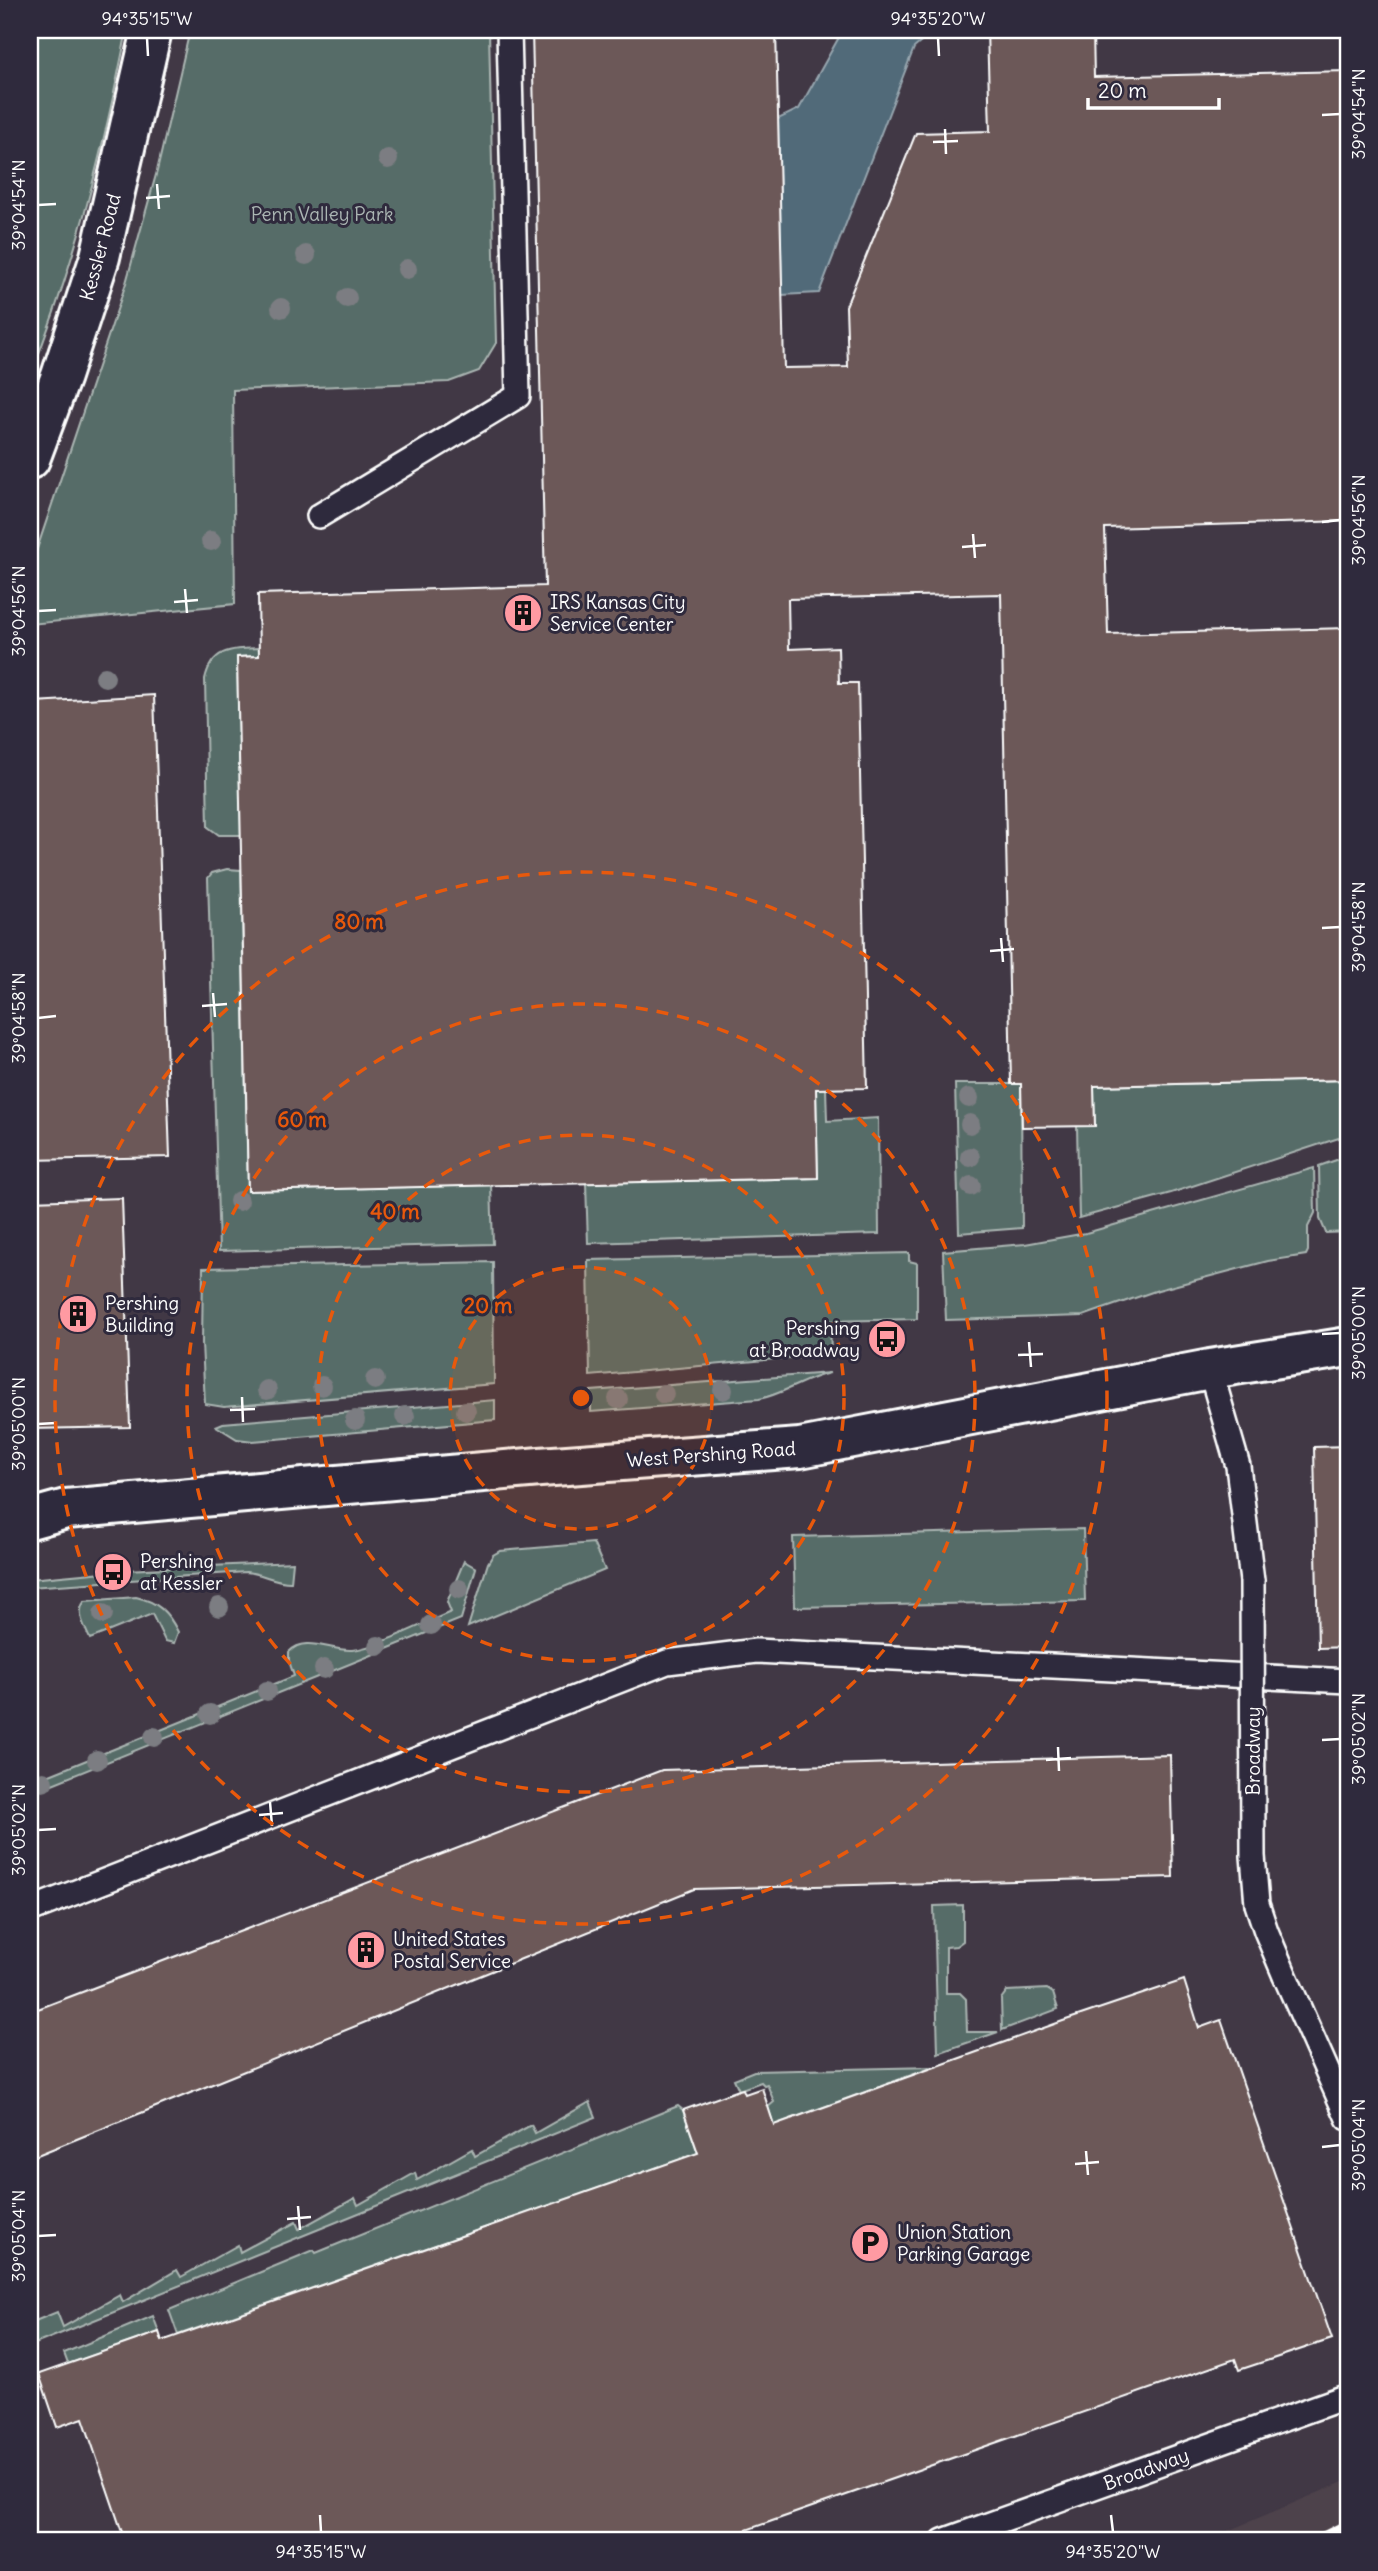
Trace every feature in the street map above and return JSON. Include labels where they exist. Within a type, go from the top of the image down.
[{"type":"main road","name":"Kessler Road","points":[[30,459],[61,376],[100,257],[152,30]]},
{"type":"main road","name":"West Pershing Road","points":[[30,1519],[48,1506],[800,1448],[1210,1369],[1348,1347]]},
{"type":"lane","points":[[319,516],[518,396],[509,30]]},
{"type":"lane","name":"Broadway","points":[[1210,1369],[1238,1466],[1252,1581],[1254,1856],[1257,1904],[1285,1976],[1348,2118]]},
{"type":"lane","points":[[30,1910],[667,1662],[756,1651],[1348,1681]]},
{"type":"lane","name":"Broadway","points":[[943,2541],[1348,2396]]},
{"type":"shaded area","points":[[1348,2480],[1348,2541],[1223,2541],[1223,2533]]},
{"type":"green space","points":[[30,30],[127,30],[87,205],[61,292],[30,376]]},
{"type":"green space","name":"Penn Valley Park","points":[[190,30],[489,30],[496,343],[479,371],[449,382],[233,390],[235,604],[30,624],[30,570],[126,283],[157,171]]},
{"type":"green space","points":[[259,648],[259,656],[237,657],[241,835],[219,835],[208,827],[205,679],[213,661],[224,652]]},
{"type":"green space","points":[[227,869],[241,870],[248,1191],[491,1185],[493,1244],[219,1251],[208,878],[212,873]]},
{"type":"green space","points":[[1348,1080],[1348,1135],[1171,1193],[1079,1218],[1077,1126],[1095,1126],[1094,1086]]},
{"type":"green space","points":[[955,1084],[1021,1084],[1022,1228],[959,1233]]},
{"type":"green space","points":[[826,1088],[827,1121],[878,1118],[879,1234],[588,1243],[586,1183],[818,1178],[816,1089]]},
{"type":"green space","points":[[1348,1156],[1348,1232],[1326,1233],[1320,1219],[1319,1166]]},
{"type":"green space","points":[[1314,1168],[1315,1213],[1308,1227],[1306,1255],[1268,1261],[1158,1290],[1083,1316],[946,1320],[943,1251],[1025,1244],[1086,1233]]},
{"type":"green space","points":[[909,1253],[909,1261],[917,1263],[917,1319],[830,1321],[831,1354],[590,1376],[588,1260]]},
{"type":"green space","points":[[493,1262],[494,1384],[224,1407],[205,1404],[202,1343],[203,1268]]},
{"type":"green space","points":[[830,1373],[759,1399],[591,1412],[591,1391]]},
{"type":"green space","points":[[495,1400],[495,1420],[253,1441],[237,1439],[216,1426],[223,1423]]},
{"type":"green space","points":[[1083,1529],[1085,1601],[795,1607],[793,1537]]},
{"type":"green space","points":[[593,1543],[605,1570],[468,1627],[493,1555],[500,1551]]},
{"type":"green space","points":[[464,1561],[476,1568],[461,1619],[30,1793],[30,1783],[294,1676],[289,1652],[295,1647],[311,1644],[344,1650],[362,1648],[451,1612],[447,1602]]},
{"type":"green space","points":[[293,1562],[291,1582],[246,1572],[30,1587],[30,1579],[125,1570]]},
{"type":"green space","points":[[136,1597],[156,1605],[166,1613],[178,1632],[174,1643],[165,1641],[152,1614],[90,1639],[81,1615],[85,1601]]},
{"type":"green space","points":[[963,1905],[963,1941],[956,1946],[946,1947],[946,1993],[960,1993],[966,1999],[967,2032],[998,2032],[938,2053],[934,1906]]},
{"type":"green space","points":[[1047,1989],[1053,1993],[1058,2009],[1002,2030],[1001,1999],[1007,1991]]},
{"type":"green space","points":[[934,2067],[774,2125],[768,2107],[774,2102],[767,2084],[761,2082],[739,2090],[734,2079],[754,2071]]},
{"type":"green space","points":[[590,2102],[596,2117],[30,2346],[30,2323],[57,2312],[63,2327],[120,2295],[123,2302],[177,2270],[181,2277],[238,2245],[240,2252],[296,2222],[299,2229],[355,2198],[358,2205],[415,2173],[417,2180],[472,2149],[475,2156],[531,2125],[535,2133]]},
{"type":"green space","points":[[678,2106],[683,2110],[698,2153],[178,2335],[169,2310]]},
{"type":"green space","points":[[153,2316],[159,2332],[68,2364],[64,2353]]},
{"type":"water","points":[[843,30],[970,30],[934,31],[914,48],[819,293],[782,295],[778,119],[799,109]]},
{"type":"building","name":"IRS Kansas City Service Center","points":[[532,30],[776,30],[784,368],[848,367],[846,306],[916,133],[990,131],[987,30],[1093,30],[1094,77],[1348,71],[1348,521],[1105,528],[1108,634],[1348,628],[1348,1080],[1094,1086],[1095,1126],[1022,1127],[1021,1084],[1011,1084],[1001,594],[788,599],[789,649],[838,647],[839,683],[858,683],[867,1088],[816,1089],[818,1178],[248,1191],[237,657],[259,656],[258,594],[545,586]]},
{"type":"building","points":[[154,695],[170,1157],[30,1160],[30,709],[34,702]]},
{"type":"building","name":"Pershing Building","points":[[122,1198],[130,1427],[30,1429],[30,1201]]},
{"type":"building","points":[[1348,1446],[1348,1647],[1318,1648],[1314,1447]]},
{"type":"building","name":"United States Postal Service","points":[[1170,1755],[1173,1877],[694,1889],[30,2158],[30,2012],[662,1770]]},
{"type":"building","name":"Union Station Parking Garage","points":[[1184,1980],[1199,2028],[1221,2020],[1332,2339],[1239,2370],[1235,2359],[715,2541],[125,2541],[83,2418],[57,2427],[39,2374],[159,2332],[162,2341],[698,2153],[683,2110],[739,2090],[743,2089],[745,2094],[762,2088],[774,2125]]},
{"type":"railway","points":[[1312,2541],[1348,2523]]},
{"type":"place","name":"IRS Kansas City Service Center","points":[[523,613]]},
{"type":"place","name":"Pershing Building","points":[[78,1314]]},
{"type":"place","name":"Pershing at Broadway","points":[[887,1339]]},
{"type":"place","name":"Pershing at Kessler","points":[[113,1572]]},
{"type":"place","name":"United States Postal Service","points":[[366,1950]]},
{"type":"place","name":"Union Station Parking Garage","points":[[870,2243]]}]
